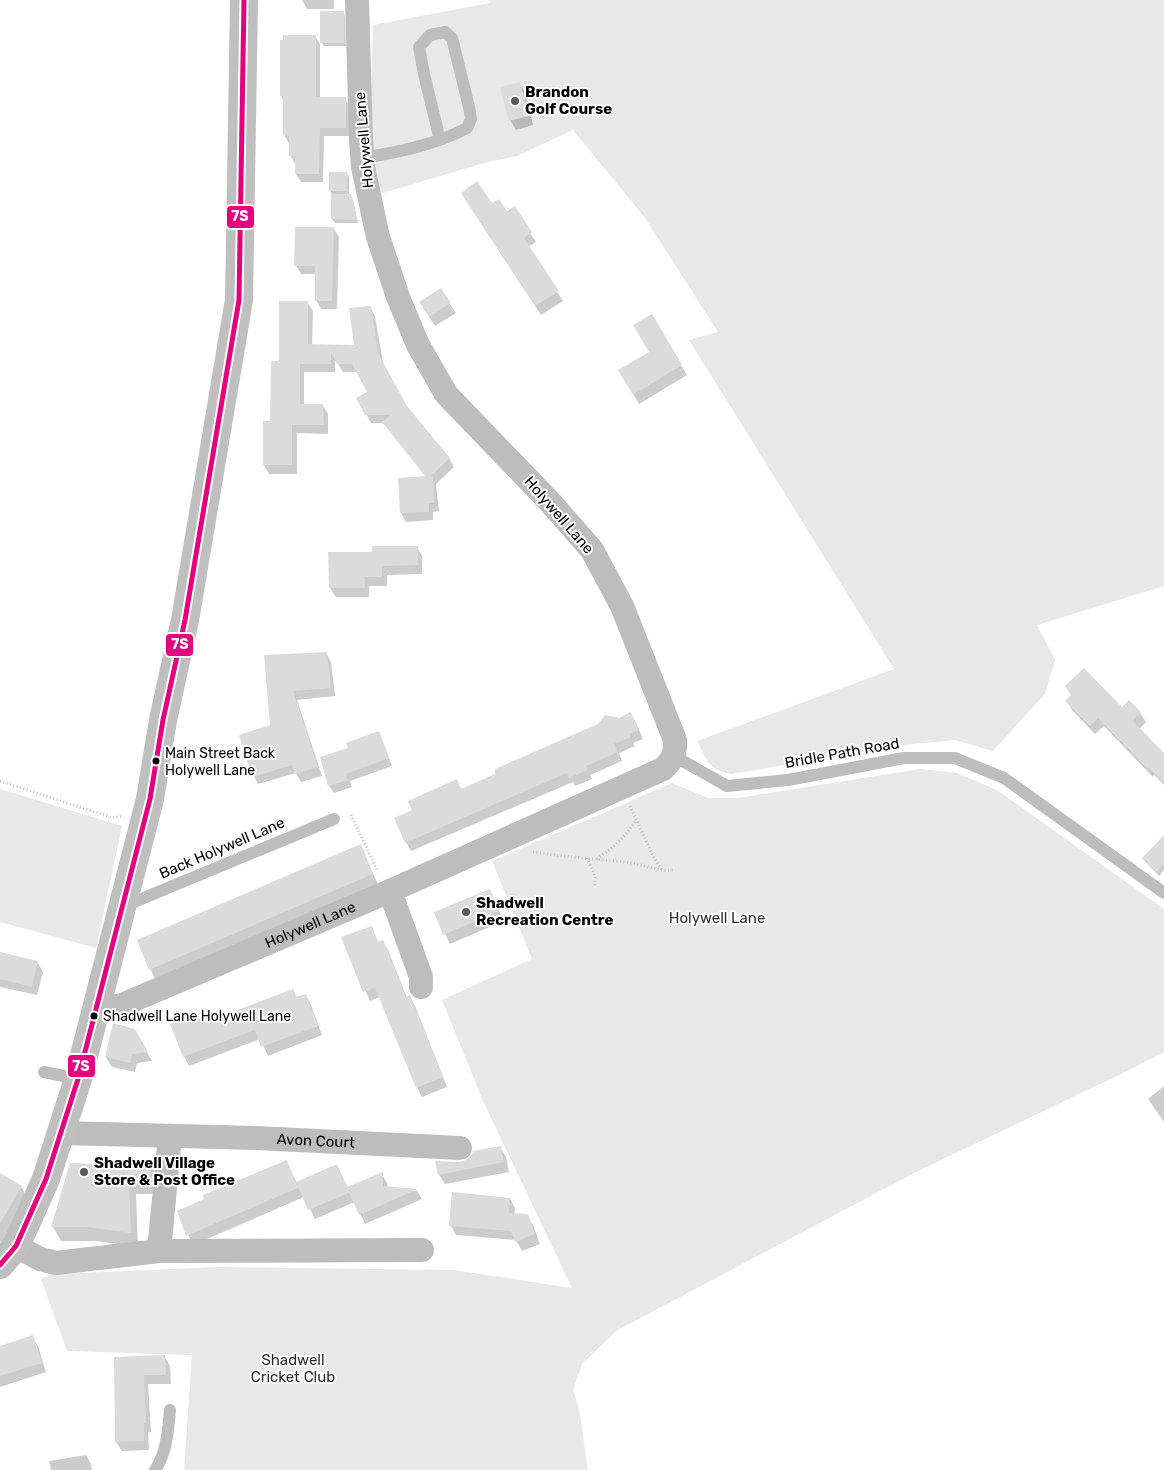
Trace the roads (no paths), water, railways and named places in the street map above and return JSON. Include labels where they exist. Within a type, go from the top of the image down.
[{"type":"street","points":[[244,0],[239,300],[185,620],[163,720],[147,811],[78,1079],[46,1179],[8,1256],[40,1259],[56,1263],[159,1251],[422,1250]]},
{"type":"street","name":"Holywell Lane","points":[[96,1009],[122,1005],[389,892],[663,769],[674,756],[675,740],[622,606],[592,550],[550,502],[446,394],[418,345],[398,297],[378,237],[370,201],[363,158],[357,0]]},
{"type":"street","points":[[389,892],[421,977],[421,987]]},
{"type":"street","name":"Avon Court","points":[[61,1132],[257,1138],[460,1148]]},
{"type":"street","points":[[159,1251],[170,1136]]},
{"type":"lane","points":[[363,158],[401,151],[440,140],[467,128],[471,119],[452,38],[445,32],[430,35],[419,47],[440,140]]},
{"type":"lane","name":"Bridle Path Road","points":[[674,756],[727,786],[788,780],[904,758],[955,758],[1004,778],[1164,893]]},
{"type":"lane","name":"Back Holywell Lane","points":[[122,907],[334,819]]},
{"type":"lane","points":[[44,1072],[78,1079]]},
{"type":"lane","points":[[155,1470],[161,1462],[166,1444],[170,1410]]},
{"type":"place","name":"Brandon Golf Course","points":[[515,101]]},
{"type":"place","name":"Main Street Back Holywell Lane","points":[[156,761]]},
{"type":"place","name":"Shadwell Recreation Centre","points":[[466,912]]},
{"type":"place","name":"Shadwell Lane Holywell Lane","points":[[94,1016]]},
{"type":"place","name":"Shadwell Village Store & Post Office","points":[[84,1172]]},
{"type":"park label","name":"Shadwell Cricket Club","points":[[293,1368]]}]
